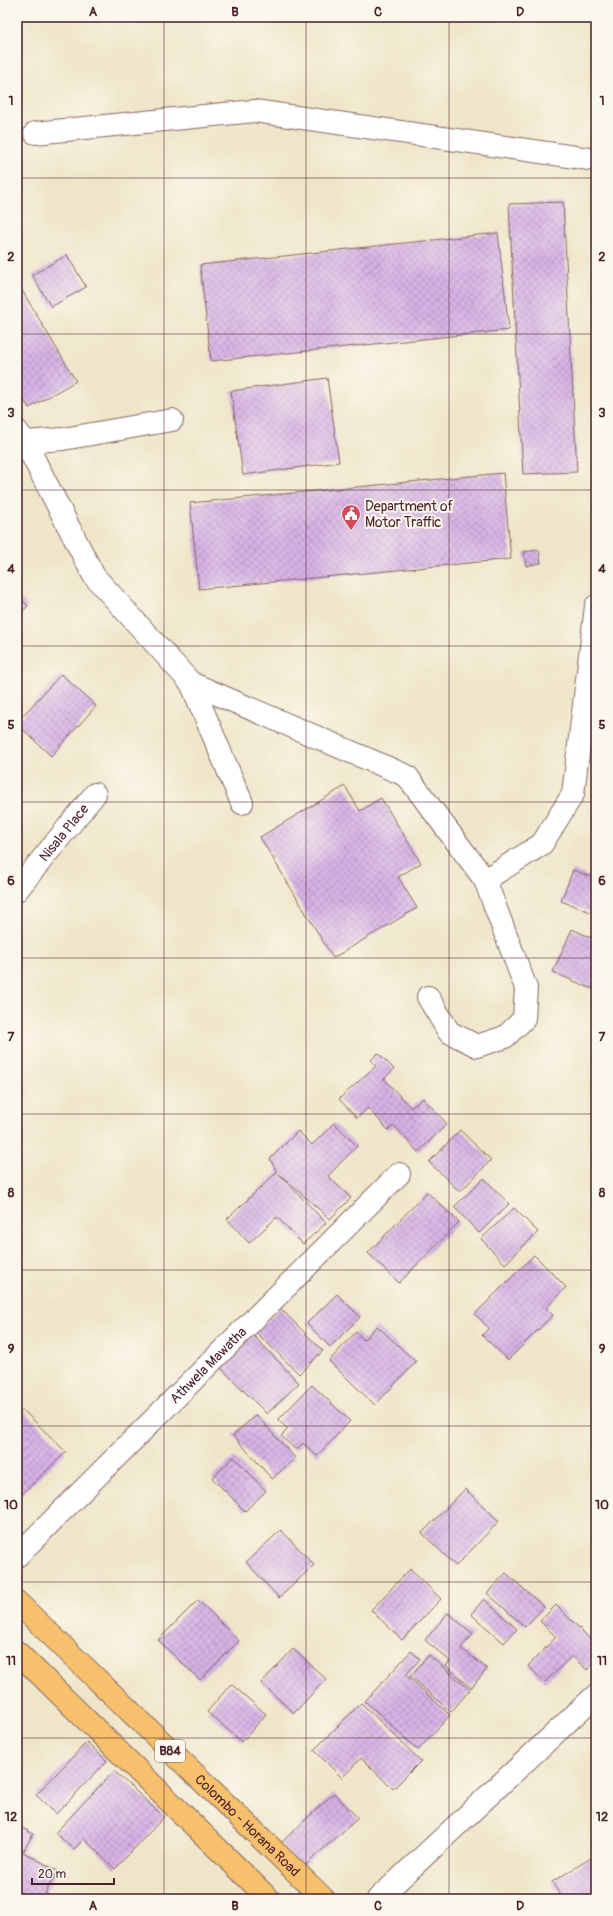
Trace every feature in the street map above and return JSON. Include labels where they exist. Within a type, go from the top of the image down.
[{"type":"main road","name":"Colombo - Horana Road","points":[[17,1602],[324,1899]]},
{"type":"main road","name":"B84","points":[[17,1652],[269,1899]]},
{"type":"street","points":[[35,133],[254,111],[596,160]]},
{"type":"street","points":[[21,437],[63,439],[172,420]]},
{"type":"street","points":[[21,437],[94,576],[191,683],[242,803]]},
{"type":"street","points":[[485,880],[542,844],[573,794],[596,606]]},
{"type":"street","points":[[191,683],[407,776],[485,880],[526,988],[524,1019],[506,1037],[477,1046],[449,1032],[428,997]]},
{"type":"street","name":"Nisala Place","points":[[17,890],[95,794]]},
{"type":"street","name":"Athwela Mawatha","points":[[17,1556],[399,1174]]},
{"type":"street","points":[[378,1899],[596,1695]]},
{"type":"building","points":[[563,202],[577,472],[523,474],[509,204]]},
{"type":"building","points":[[498,233],[509,330],[211,361],[200,265]]},
{"type":"building","points":[[67,255],[86,287],[51,307],[32,275]]},
{"type":"building","points":[[17,282],[76,381],[29,408],[17,389]]},
{"type":"building","points":[[327,378],[339,462],[243,475],[231,391]]},
{"type":"building","points":[[503,473],[511,559],[199,589],[190,503]]},
{"type":"building","points":[[539,550],[541,563],[526,566],[524,552]]},
{"type":"building","points":[[17,595],[28,606],[17,617]]},
{"type":"building","points":[[61,674],[96,706],[51,756],[17,724],[17,722]]},
{"type":"building","points":[[345,786],[360,811],[381,798],[421,863],[398,877],[417,908],[333,958],[260,837]]},
{"type":"building","points":[[573,870],[596,879],[596,914],[561,901]]},
{"type":"building","points":[[572,929],[596,940],[596,980],[592,989],[553,972]]},
{"type":"building","points":[[378,1053],[394,1069],[384,1079],[411,1108],[423,1098],[447,1124],[418,1152],[394,1126],[388,1130],[368,1108],[357,1118],[339,1099],[376,1066],[371,1060]]},
{"type":"building","points":[[334,1123],[357,1146],[328,1176],[351,1198],[330,1219],[279,1174],[326,1223],[303,1244],[277,1217],[249,1243],[227,1219],[277,1172],[270,1159],[298,1131],[312,1145]]},
{"type":"building","points":[[460,1130],[491,1160],[460,1192],[429,1162]]},
{"type":"building","points":[[484,1178],[509,1204],[479,1233],[454,1207]]},
{"type":"building","points":[[427,1192],[459,1222],[399,1283],[368,1253]]},
{"type":"building","points":[[514,1208],[538,1232],[505,1264],[481,1239]]},
{"type":"building","points":[[534,1255],[566,1287],[546,1308],[553,1315],[508,1360],[482,1335],[489,1328],[475,1314]]},
{"type":"building","points":[[337,1294],[360,1317],[330,1347],[307,1323]]},
{"type":"building","points":[[280,1308],[323,1351],[299,1374],[256,1332]]},
{"type":"building","points":[[377,1326],[416,1362],[375,1405],[329,1361],[356,1332],[364,1340]]},
{"type":"building","points":[[253,1335],[299,1383],[267,1414],[220,1367]]},
{"type":"building","points":[[312,1385],[350,1421],[317,1456],[303,1443],[296,1450],[281,1436],[288,1429],[278,1420]]},
{"type":"building","points":[[23,1410],[66,1452],[17,1499],[17,1416]]},
{"type":"building","points":[[256,1415],[295,1458],[272,1479],[233,1435]]},
{"type":"building","points":[[234,1457],[266,1491],[245,1511],[212,1478]]},
{"type":"building","points":[[465,1489],[499,1521],[456,1566],[422,1533]]},
{"type":"building","points":[[281,1530],[314,1565],[279,1598],[246,1562]]},
{"type":"building","points":[[410,1569],[441,1599],[402,1640],[371,1610]]},
{"type":"building","points":[[506,1573],[544,1607],[525,1627],[487,1593]]},
{"type":"building","points":[[484,1599],[517,1629],[504,1643],[471,1614]]},
{"type":"building","points":[[198,1600],[239,1641],[200,1680],[158,1640]]},
{"type":"building","points":[[556,1605],[596,1645],[596,1660],[587,1670],[572,1656],[545,1682],[528,1666],[556,1637],[540,1621]]},
{"type":"building","points":[[448,1613],[473,1634],[461,1648],[487,1669],[471,1688],[446,1666],[450,1661],[425,1640]]},
{"type":"building","points":[[293,1649],[326,1679],[294,1713],[261,1683]]},
{"type":"building","points":[[411,1651],[420,1659],[406,1675],[450,1715],[418,1750],[365,1701]]},
{"type":"building","points":[[429,1655],[470,1690],[451,1712],[410,1676]]},
{"type":"building","points":[[231,1684],[266,1714],[242,1742],[207,1712]]},
{"type":"building","points":[[361,1703],[421,1761],[393,1789],[361,1758],[342,1778],[314,1750]]},
{"type":"building","points":[[87,1742],[107,1761],[56,1814],[36,1795]]},
{"type":"building","points":[[114,1771],[164,1817],[115,1869],[84,1839],[74,1849],[55,1833]]},
{"type":"building","points":[[334,1793],[358,1818],[301,1869],[281,1843]]},
{"type":"building","points":[[17,1825],[33,1834],[23,1852],[58,1871],[45,1893],[55,1899],[17,1899]]},
{"type":"building","points":[[596,1855],[596,1899],[563,1899],[552,1882]]},
{"type":"place","name":"Department of Motor Traffic","points":[[351,531]]}]
